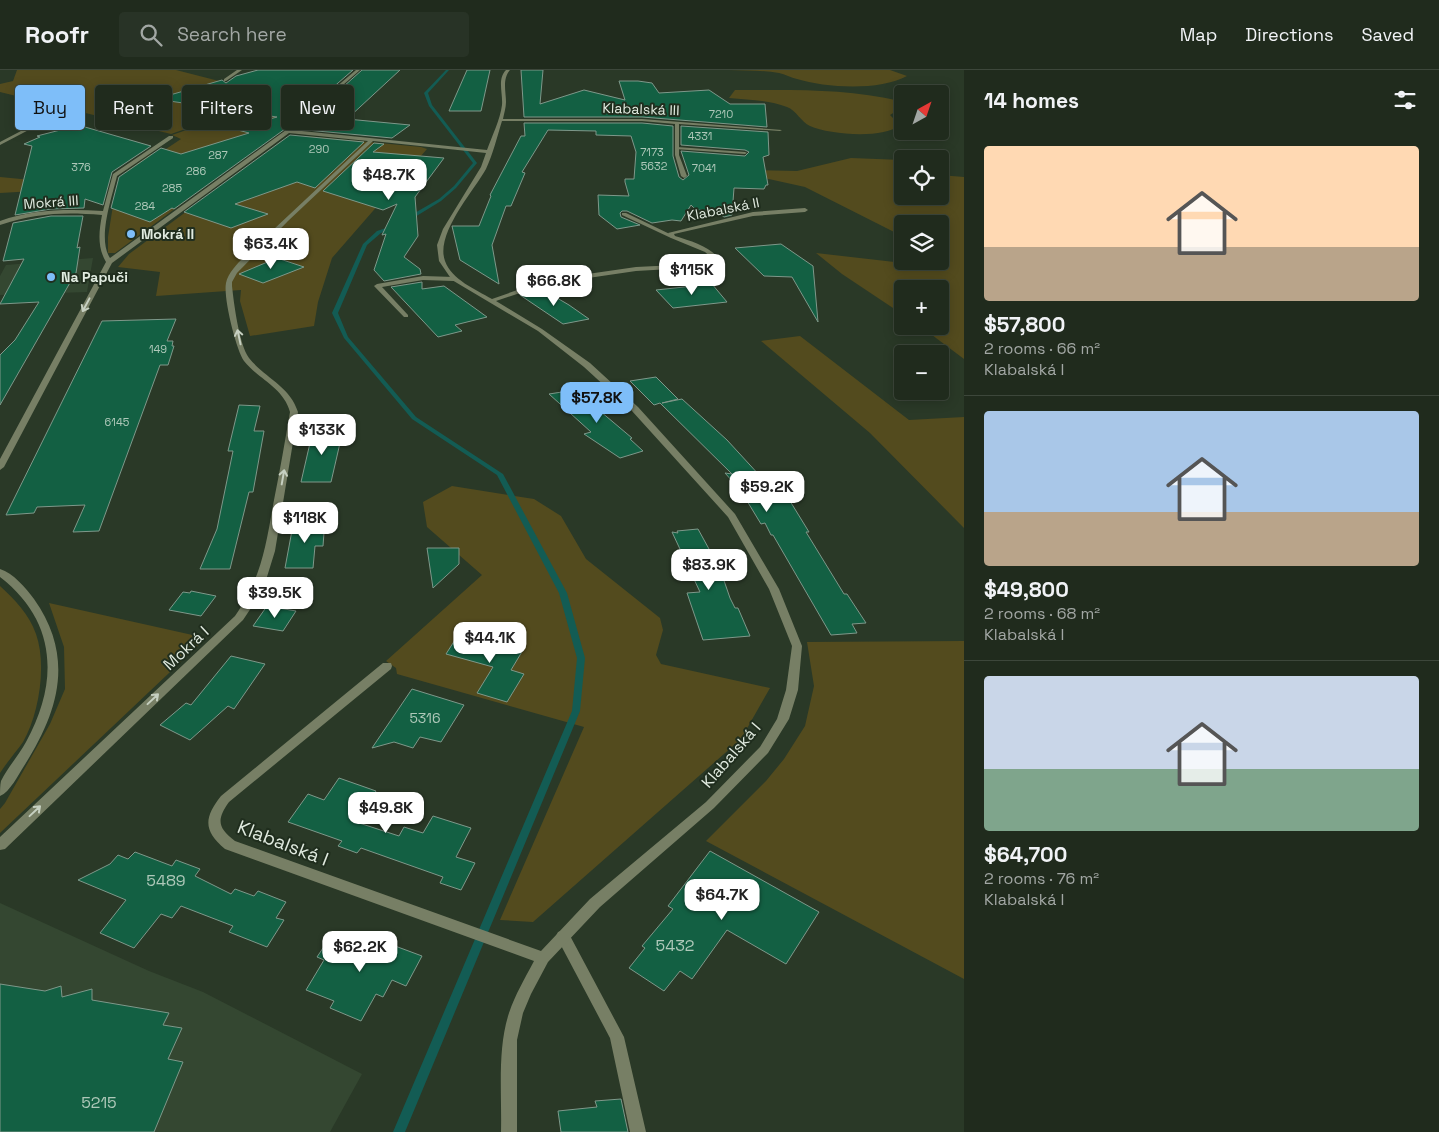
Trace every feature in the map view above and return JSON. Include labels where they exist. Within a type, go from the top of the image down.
[{"type":"street","points":[[226,80],[240,70]]},
{"type":"street","points":[[0,467],[109,262],[288,131],[358,70]]},
{"type":"street","name":"Klabalská I","points":[[508,70],[503,82],[504,105],[484,168],[446,229],[440,245],[442,261],[454,279],[540,330],[587,365],[635,409],[732,516],[774,589],[797,646],[792,690],[784,719],[764,750],[710,805],[595,903],[543,958],[525,991],[516,1013],[510,1040],[508,1132]]},
{"type":"street","name":"Klabalská III","points":[[500,120],[618,119],[780,130]]},
{"type":"street","points":[[677,122],[678,159],[684,176]]},
{"type":"street","points":[[0,144],[27,130]]},
{"type":"street","points":[[288,131],[488,152]]},
{"type":"street","points":[[109,262],[104,257],[102,249],[105,213],[115,175],[171,137]]},
{"type":"street","name":"Mokrá I","points":[[0,844],[239,618],[252,599],[261,580],[270,550],[294,412],[293,405],[288,398],[253,367],[242,352],[228,284],[235,271],[273,232],[372,140]]},
{"type":"street","points":[[677,148],[745,153]]},
{"type":"street","name":"Klabalská II","points":[[491,301],[546,282],[636,269],[721,265],[717,257],[706,250],[673,237],[671,233],[753,214],[806,210]]},
{"type":"street","name":"Mokrá III","points":[[0,223],[14,218],[46,214],[105,213]]},
{"type":"street","points":[[624,214],[673,237]]},
{"type":"street","points":[[406,316],[377,286],[423,278],[454,279]]},
{"type":"street","points":[[0,572],[18,587],[38,612],[50,638],[54,675],[51,696],[39,728],[17,767],[0,791]]},
{"type":"street","name":"Klabalská I","points":[[387,666],[225,799],[215,813],[214,827],[222,839],[230,845],[498,940],[543,958]]},
{"type":"street","points":[[563,936],[617,1037],[638,1132]]},
{"type":"shaded area","points":[[17,70],[176,70],[235,85],[182,85],[182,130],[171,134],[155,130],[172,130],[172,85],[95,85],[95,115],[85,113],[85,85],[15,85],[15,96],[0,92],[0,84],[13,81]]},
{"type":"shaded area","points":[[729,70],[890,70],[907,76],[896,81],[868,86],[837,86],[809,82],[773,72]]},
{"type":"shaded area","points":[[735,90],[798,90],[880,97],[894,100],[894,112],[890,115],[894,119],[894,128],[870,134],[830,132],[810,126],[796,113],[780,105],[729,98]]},
{"type":"shaded area","points":[[271,94],[278,96],[271,101]]},
{"type":"shaded area","points":[[271,114],[281,119],[282,130],[115,253],[108,253],[108,237],[114,199],[120,180],[127,171],[151,154],[160,153],[181,139],[172,135],[187,130],[271,130]]},
{"type":"shaded area","points":[[307,136],[427,149],[332,258],[318,302],[314,326],[250,336],[240,301],[241,290],[156,296],[160,272],[118,267],[129,254],[283,140],[290,137]]},
{"type":"shaded area","points":[[851,158],[894,160],[894,205],[949,205],[949,176],[964,177],[964,359],[949,348],[949,345],[945,345],[932,335],[949,335],[949,280],[894,280],[894,309],[842,274],[816,253],[894,262],[894,270],[949,270],[949,215],[894,215],[894,232],[805,187],[750,175],[747,170],[797,171]]},
{"type":"shaded area","points":[[0,177],[105,187],[0,193]]},
{"type":"shaded area","points":[[93,258],[87,292],[0,295],[0,276],[6,265]]},
{"type":"shaded area","points":[[800,336],[909,420],[964,417],[964,528],[870,433],[761,341]]},
{"type":"shaded area","points":[[452,486],[534,499],[561,516],[586,559],[660,618],[663,630],[656,655],[661,664],[770,688],[741,739],[533,922],[500,920],[584,727],[397,674],[396,668],[386,661],[482,575],[427,527],[423,502]]},
{"type":"shaded area","points":[[0,586],[30,620],[39,646],[41,674],[37,704],[29,731],[0,773]]},
{"type":"shaded area","points":[[49,603],[206,638],[0,833],[0,809],[50,724],[65,689],[64,647]]},
{"type":"shaded area","points":[[964,641],[964,979],[706,841],[766,781],[784,759],[805,726],[814,686],[807,642]]},
{"type":"shaded area","points":[[0,903],[149,971],[203,992],[362,1074],[330,1132],[0,1132]]},
{"type":"building","points":[[258,70],[353,70],[336,85],[281,85],[281,130],[284,130],[174,209],[172,208],[150,222],[111,208],[119,177],[161,148],[181,154],[249,133],[238,130],[271,130],[271,119],[277,117],[271,116],[271,85],[205,85],[222,80],[226,83],[236,76]]},
{"type":"building","points":[[362,70],[400,70],[354,113],[354,85],[345,85]]},
{"type":"building","points":[[467,70],[490,70],[481,111],[449,111]]},
{"type":"building","points":[[521,70],[543,70],[540,104],[584,90],[625,100],[619,81],[638,81],[652,83],[659,93],[709,90],[730,104],[765,104],[767,127],[642,117],[524,117]]},
{"type":"building","points":[[182,92],[182,103],[172,101],[172,94]]},
{"type":"building","points":[[354,120],[410,125],[392,138],[307,130],[354,130]]},
{"type":"building","points":[[524,123],[642,123],[673,126],[673,156],[679,177],[683,180],[689,175],[681,151],[745,156],[749,152],[745,150],[681,145],[681,126],[768,132],[769,155],[763,157],[768,185],[764,189],[734,188],[732,215],[724,217],[716,211],[696,210],[691,205],[681,221],[672,220],[652,223],[627,211],[622,211],[620,213],[621,217],[640,225],[617,229],[599,215],[598,195],[629,196],[625,179],[634,179],[636,152],[631,136],[596,135],[596,131],[548,130],[522,172],[525,173],[511,206],[506,206],[492,245],[499,284],[460,260],[452,226],[479,226],[490,195],[521,136],[525,136]]},
{"type":"building","points":[[85,127],[151,146],[112,172],[103,205],[85,199],[84,208],[51,209],[15,215],[32,146],[24,144],[40,137],[37,136],[60,130],[85,130]]},
{"type":"building","points":[[290,135],[364,142],[315,188],[297,182],[235,204],[268,214],[231,228],[184,212]]},
{"type":"building","points":[[374,143],[384,144],[373,152],[444,158],[415,197],[418,236],[404,257],[420,269],[421,274],[384,281],[374,270],[386,234],[382,235],[397,204],[383,210],[323,191]]},
{"type":"building","points":[[51,216],[83,216],[77,248],[80,247],[76,273],[67,279],[71,281],[0,405],[0,355],[15,340],[39,302],[0,304],[24,259],[3,261],[13,223]]},
{"type":"building","points":[[781,244],[813,266],[818,322],[792,277],[764,276],[735,248]]},
{"type":"building","points":[[277,258],[304,267],[263,283],[239,274]]},
{"type":"building","points":[[422,282],[422,289],[444,286],[487,317],[455,325],[462,331],[438,337],[391,287]]},
{"type":"building","points":[[712,284],[727,302],[673,308],[656,290]]},
{"type":"building","points":[[540,288],[589,319],[563,324],[520,295]]},
{"type":"building","points":[[176,319],[167,341],[173,341],[172,346],[174,346],[168,365],[160,365],[99,531],[73,532],[85,505],[37,507],[34,513],[6,515],[102,321]]},
{"type":"building","points":[[656,377],[678,399],[662,403],[682,399],[727,440],[772,489],[782,488],[844,594],[847,594],[866,623],[852,624],[857,633],[831,635],[773,535],[771,535],[765,523],[761,524],[741,491],[725,473],[732,474],[660,403],[654,405],[630,381]]},
{"type":"building","points":[[575,390],[632,438],[630,439],[643,451],[620,458],[584,434],[591,432],[549,394]]},
{"type":"building","points":[[239,405],[260,406],[254,431],[264,431],[253,492],[249,492],[230,569],[200,569],[217,529],[233,451],[228,451]]},
{"type":"building","points":[[313,430],[343,430],[331,482],[301,482]]},
{"type":"building","points":[[305,519],[325,519],[323,546],[315,546],[313,568],[285,568],[293,525],[305,525]]},
{"type":"building","points":[[698,529],[720,569],[730,598],[735,608],[738,608],[750,636],[703,640],[687,593],[700,592],[672,532],[678,533],[677,531]]},
{"type":"building","points":[[427,548],[459,548],[459,564],[433,588]]},
{"type":"building","points":[[191,591],[216,596],[201,616],[169,610],[183,592],[190,593]]},
{"type":"building","points":[[267,606],[296,611],[283,631],[253,626]]},
{"type":"building","points":[[460,632],[523,650],[511,670],[524,674],[507,702],[477,693],[493,667],[446,654]]},
{"type":"building","points":[[231,656],[265,664],[234,709],[228,706],[190,740],[160,725],[186,703],[191,705]]},
{"type":"building","points":[[412,689],[464,705],[441,742],[420,737],[413,748],[394,742],[372,748]]},
{"type":"building","points":[[339,778],[376,791],[356,822],[399,836],[404,827],[423,833],[433,816],[471,828],[456,857],[475,863],[461,890],[440,883],[443,877],[361,848],[357,853],[338,846],[342,841],[288,822],[308,794],[324,800]]},
{"type":"building","points":[[710,851],[819,912],[786,964],[727,930],[692,979],[680,971],[664,991],[629,968],[645,948],[642,946],[673,909],[668,906]]},
{"type":"building","points":[[135,852],[172,866],[176,860],[200,869],[195,876],[231,894],[235,889],[254,896],[258,891],[286,902],[276,918],[284,920],[267,947],[229,932],[233,926],[181,906],[172,918],[161,914],[134,948],[100,933],[126,900],[78,880],[110,864],[118,855],[128,859]]},
{"type":"building","points":[[340,934],[368,944],[371,939],[387,943],[422,956],[406,986],[392,980],[383,997],[376,994],[361,1021],[330,1008],[334,1001],[306,990],[324,960],[317,957],[329,939],[335,941]]},
{"type":"building","points":[[0,984],[45,991],[61,986],[62,997],[92,989],[92,1000],[169,1013],[163,1025],[182,1028],[168,1059],[183,1062],[154,1132],[0,1132]]},
{"type":"building","points":[[621,1099],[628,1132],[561,1132],[558,1111],[597,1107],[595,1101]]},
{"type":"waterway","points":[[408,219],[440,200],[455,187],[475,163],[430,105],[426,93],[448,70]]},
{"type":"waterway","points":[[394,227],[379,232],[365,244],[335,313],[346,337],[414,418],[500,474],[563,593],[581,658],[576,711],[399,1132]]},
{"type":"place","name":"Mokrá II","points":[[131,234]]},
{"type":"place","name":"Na Papuči","points":[[51,277]]}]
